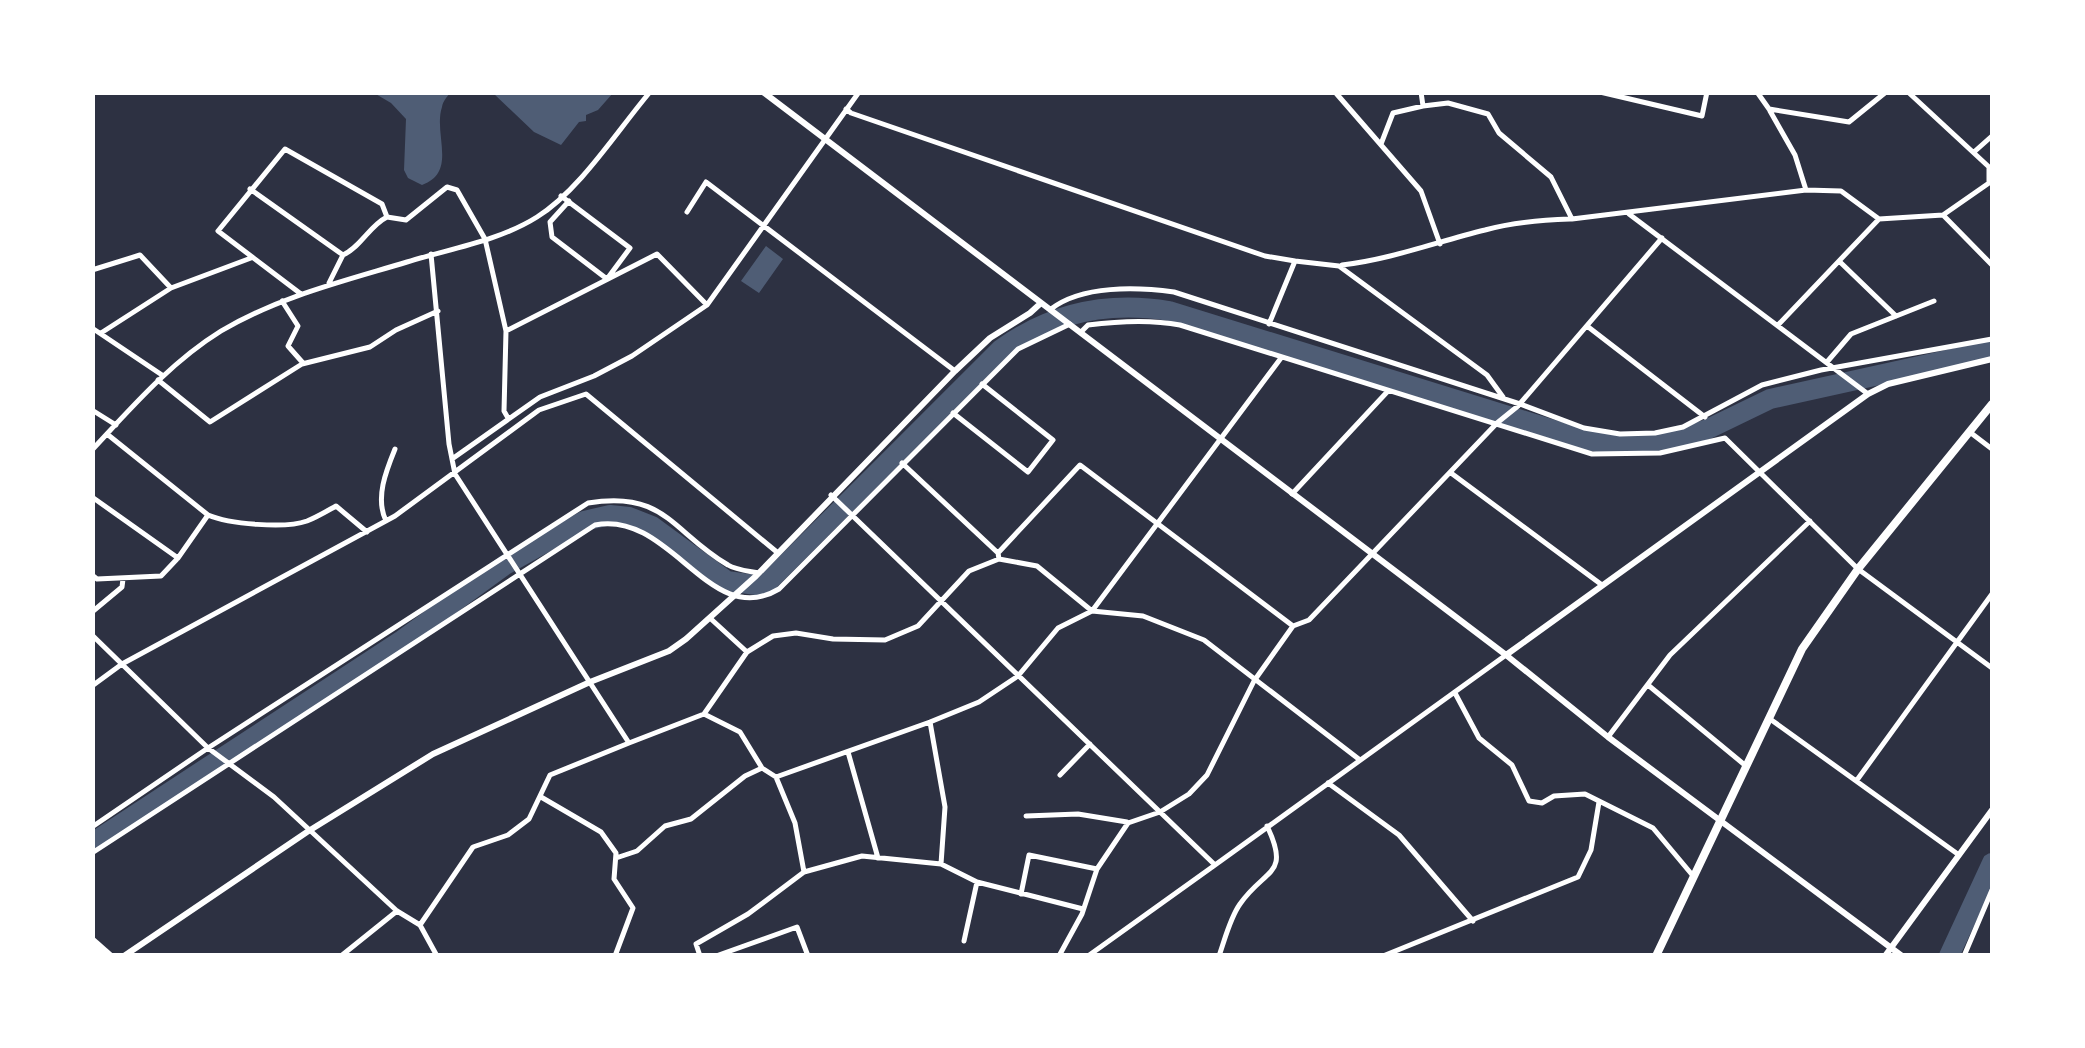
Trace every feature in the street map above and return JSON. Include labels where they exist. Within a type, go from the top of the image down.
[{"type":"highway","points":[[92,941],[109,956]]},
{"type":"highway","points":[[92,949],[100,956]]},
{"type":"main road","points":[[1656,956],[1802,649],[1858,569],[1992,404]]},
{"type":"street","points":[[92,450],[160,378],[220,332],[301,294],[484,240],[537,218],[561,196],[650,92]]},
{"type":"street","points":[[763,92],[1506,655],[1608,737],[1902,956]]},
{"type":"street","points":[[452,460],[540,397],[632,356],[707,305],[859,92]]},
{"type":"street","points":[[1335,92],[1421,191],[1440,244]]},
{"type":"street","points":[[1421,92],[1423,106]]},
{"type":"street","points":[[1600,92],[1702,116],[1708,92]]},
{"type":"street","points":[[1757,92],[1795,155],[1806,190]]},
{"type":"street","points":[[1769,109],[1849,122],[1886,92]]},
{"type":"street","points":[[846,109],[1265,256],[1339,266],[1385,260],[1515,224],[1806,190],[1841,191],[1879,219],[1943,216],[1989,183],[1989,167],[1908,92]]},
{"type":"street","points":[[1381,144],[1393,113],[1448,103],[1488,114],[1500,133],[1551,177],[1572,219]]},
{"type":"street","points":[[1974,152],[1992,136]]},
{"type":"street","points":[[301,294],[218,231],[285,150],[382,204],[387,216]]},
{"type":"street","points":[[687,212],[706,182],[955,371]]},
{"type":"street","points":[[328,286],[343,255],[375,222],[387,216],[406,220],[447,188],[457,190],[484,240],[506,331],[504,411],[508,418]]},
{"type":"street","points":[[250,189],[343,255]]},
{"type":"street","points":[[561,196],[630,248],[607,279]]},
{"type":"street","points":[[569,201],[550,222],[552,236],[607,279]]},
{"type":"street","points":[[1627,212],[1868,394]]},
{"type":"street","points":[[1943,216],[1992,266]]},
{"type":"street","points":[[1778,325],[1879,219]]},
{"type":"street","points":[[1026,816],[1078,814],[1128,823],[1160,812],[1189,794],[1206,775],[1254,680],[1293,626],[1308,620],[1519,405],[1662,238]]},
{"type":"street","points":[[431,254],[455,474],[629,743]]},
{"type":"street","points":[[506,331],[657,254],[707,305]]},
{"type":"street","points":[[92,270],[140,255],[171,288]]},
{"type":"street","points":[[101,333],[171,288],[251,258]]},
{"type":"street","points":[[1269,324],[1295,261]]},
{"type":"street","points":[[1839,261],[1896,316]]},
{"type":"street","points":[[1339,266],[1487,375],[1505,399]]},
{"type":"street","points":[[1051,309],[1074,297],[1150,289],[1174,292],[1584,428],[1620,434],[1655,433],[1705,418],[1762,385],[1992,339]]},
{"type":"street","points":[[282,301],[298,326],[288,346],[304,363]]},
{"type":"street","points":[[1827,362],[1851,334],[1934,301]]},
{"type":"street","points":[[124,956],[307,832],[433,754],[668,651],[712,619],[990,338],[1030,314],[1042,302]]},
{"type":"street","points":[[92,328],[160,378],[210,422],[304,363],[370,347],[438,311]]},
{"type":"street","points":[[1082,332],[1088,324],[1159,321],[1500,421],[1592,454],[1660,453],[1725,438],[1858,569],[1992,668]]},
{"type":"street","points":[[92,853],[594,525],[614,521],[648,532],[724,594],[767,596],[1018,348],[1070,324]]},
{"type":"street","points":[[1587,326],[1705,418]]},
{"type":"street","points":[[776,777],[979,702],[1018,676],[1058,628],[1092,611],[1282,358]]},
{"type":"street","points":[[1088,956],[1868,394],[1888,384],[1992,359]]},
{"type":"street","points":[[952,412],[1028,472],[1053,440],[982,384]]},
{"type":"street","points":[[1292,494],[1388,391]]},
{"type":"street","points":[[92,686],[122,664],[367,532],[455,474],[540,410],[586,394],[778,553]]},
{"type":"street","points":[[92,410],[116,425]]},
{"type":"street","points":[[1970,432],[1992,449]]},
{"type":"street","points":[[108,434],[208,516],[288,524],[305,522],[336,506],[367,532]]},
{"type":"street","points":[[386,520],[382,512],[383,478],[394,449]]},
{"type":"street","points":[[902,463],[998,556],[1038,566],[1092,611],[1142,616],[1204,640],[1360,760]]},
{"type":"street","points":[[420,926],[473,847],[508,835],[528,818],[550,775],[704,714],[747,652],[773,636],[885,640],[918,626],[969,571],[998,556],[1080,465],[1293,626]]},
{"type":"street","points":[[1451,473],[1604,587]]},
{"type":"street","points":[[92,497],[178,558]]},
{"type":"street","points":[[833,498],[1215,865]]},
{"type":"street","points":[[92,827],[588,503],[627,501],[656,508],[730,567],[757,574]]},
{"type":"street","points":[[92,575],[97,579],[161,576],[208,516]]},
{"type":"street","points":[[1608,737],[1670,655],[1810,521]]},
{"type":"street","points":[[92,612],[122,587],[124,579]]},
{"type":"street","points":[[1858,780],[1992,594]]},
{"type":"street","points":[[712,619],[747,652]]},
{"type":"street","points":[[92,634],[208,748],[274,798],[397,911],[420,926],[436,956]]},
{"type":"street","points":[[1648,685],[1746,766]]},
{"type":"street","points":[[1455,694],[1479,738],[1512,765],[1529,802],[1585,794],[1653,828],[1694,877]]},
{"type":"street","points":[[704,714],[740,732],[762,768],[776,777],[795,822],[804,872]]},
{"type":"street","points":[[1768,717],[1959,855]]},
{"type":"street","points":[[930,722],[945,807],[941,864]]},
{"type":"street","points":[[1060,775],[1090,744]]},
{"type":"street","points":[[848,752],[878,858]]},
{"type":"street","points":[[616,858],[637,851],[666,826],[691,819],[745,776],[762,768]]},
{"type":"street","points":[[1328,783],[1399,836],[1473,921]]},
{"type":"street","points":[[541,797],[602,832],[616,853],[614,879],[633,908],[615,956]]},
{"type":"street","points":[[1382,956],[1578,877],[1591,850],[1599,802]]},
{"type":"street","points":[[1885,956],[1992,810]]},
{"type":"street","points":[[1060,956],[1084,909],[1098,868],[1128,823]]},
{"type":"street","points":[[1218,956],[1239,905],[1276,866],[1278,850],[1267,826]]},
{"type":"street","points":[[1021,894],[1029,855],[1098,868]]},
{"type":"street","points":[[700,956],[696,944],[748,914],[804,872],[862,856],[941,864],[978,882],[1084,909]]},
{"type":"street","points":[[964,941],[978,882]]},
{"type":"street","points":[[1964,956],[1992,890]]},
{"type":"street","points":[[1985,902],[1992,908]]},
{"type":"street","points":[[341,956],[397,911]]},
{"type":"street","points":[[716,956],[796,927],[808,956]]},
{"type":"water","points":[[613,92],[598,110],[586,115],[586,121],[579,122],[561,145],[534,132],[493,93]]},
{"type":"water","points":[[374,93],[450,93],[440,118],[442,162],[433,179],[422,185],[408,178],[404,170],[406,119]]},
{"type":"water","points":[[766,246],[783,259],[759,293],[741,281]]},
{"type":"waterway","points":[[92,843],[402,640],[505,565],[584,521],[610,515],[629,517],[652,526],[727,581],[764,586],[1001,349],[1040,326],[1081,313],[1124,308],[1169,311],[1586,440],[1613,445],[1675,440],[1770,399],[1992,350]]},
{"type":"waterway","points":[[1949,956],[1992,863]]}]
